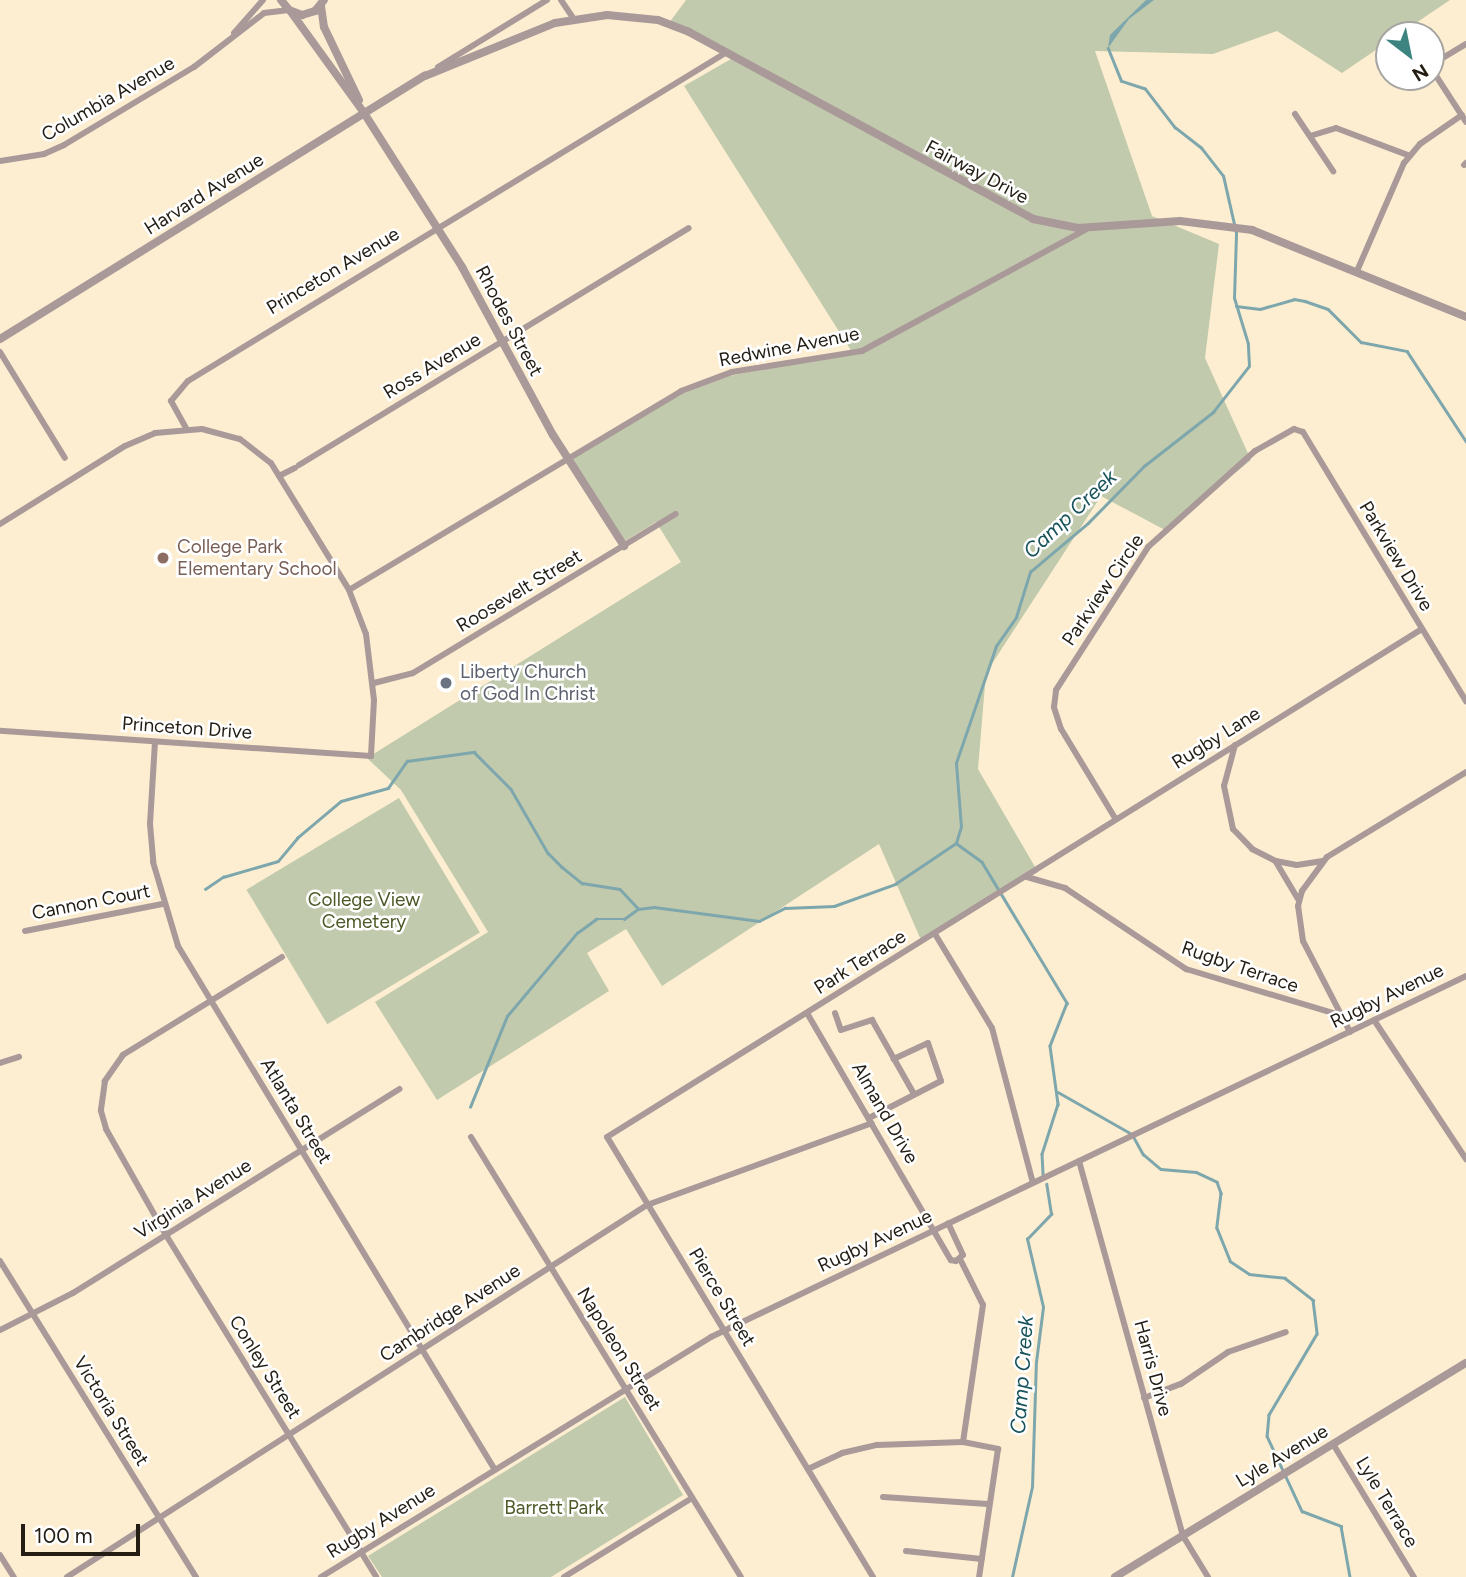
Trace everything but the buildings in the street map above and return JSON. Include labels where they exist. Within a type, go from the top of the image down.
[{"type":"street","name":"Columbia Avenue","points":[[223,45],[264,0]]},
{"type":"street","name":"Rhodes Street","points":[[281,0],[364,113],[436,226],[567,458],[624,546]]},
{"type":"street","name":"Harvard Avenue","points":[[0,339],[547,0]]},
{"type":"street","points":[[561,0],[573,18]]},
{"type":"street","name":"Rhodes Street","points":[[324,2],[324,27],[364,113]]},
{"type":"street","points":[[290,11],[308,15],[324,2]]},
{"type":"street","name":"Columbia Avenue","points":[[0,161],[44,154],[64,145],[223,45],[269,10],[290,11]]},
{"type":"street","name":"Fairway Drive","points":[[573,18],[607,15],[658,20],[728,52],[1019,214],[1048,224],[1094,228],[1180,221],[1236,226],[1357,271],[1466,317]]},
{"type":"street","name":"Harvard Avenue","points":[[425,76],[468,55],[573,18]]},
{"type":"street","points":[[1445,57],[1466,44]]},
{"type":"street","name":"Princeton Avenue","points":[[186,428],[172,406],[176,391],[436,226],[728,52]]},
{"type":"street","points":[[1445,89],[1466,122]]},
{"type":"street","points":[[1295,114],[1333,171]]},
{"type":"street","points":[[1357,271],[1410,156],[1420,144],[1461,115]]},
{"type":"street","points":[[1310,136],[1336,128],[1410,156]]},
{"type":"street","name":"Ross Avenue","points":[[279,476],[689,228]]},
{"type":"street","name":"Redwine Avenue","points":[[349,590],[663,400],[715,376],[844,356],[878,344],[1063,239],[1094,228]]},
{"type":"street","points":[[0,352],[65,458]]},
{"type":"street","points":[[0,524],[132,443],[186,428],[240,439],[262,453],[279,476],[349,590],[366,634],[374,683]]},
{"type":"street","name":"Parkview Drive","points":[[1299,430],[1466,701]]},
{"type":"street","name":"Parkview Circle","points":[[1115,818],[1061,729],[1054,707],[1056,690],[1147,547],[1255,451],[1299,430]]},
{"type":"street","name":"Roosevelt Street","points":[[374,683],[394,682],[413,673],[676,514]]},
{"type":"street","name":"Rugby Lane","points":[[1027,877],[1115,818],[1422,629]]},
{"type":"street","name":"Princeton Drive","points":[[0,731],[371,757],[374,683]]},
{"type":"street","name":"Atlanta Street","points":[[156,742],[150,824],[162,904],[178,946],[495,1470]]},
{"type":"street","points":[[1235,744],[1224,786],[1226,814],[1242,840],[1276,861],[1297,865],[1323,861],[1466,772]]},
{"type":"street","points":[[1276,861],[1298,899],[1303,941],[1350,1032]]},
{"type":"street","points":[[1298,899],[1323,861]]},
{"type":"street","name":"Park Terrace","points":[[710,1073],[1027,877]]},
{"type":"street","name":"Rugby Terrace","points":[[1027,877],[1065,888],[1186,969],[1339,1015]]},
{"type":"street","name":"Cannon Court","points":[[25,931],[162,904]]},
{"type":"street","points":[[935,934],[992,1028],[1033,1183]]},
{"type":"street","name":"Conley Street","points":[[282,957],[123,1055],[109,1072],[101,1111],[130,1172],[166,1235],[376,1577]]},
{"type":"street","name":"Rugby Avenue","points":[[321,1577],[723,1330],[1466,976]]},
{"type":"street","name":"Almand Drive","points":[[807,1013],[951,1261],[960,1259]]},
{"type":"street","points":[[835,1013],[841,1030],[872,1020],[914,1094]]},
{"type":"street","points":[[1374,1020],[1465,1156]]},
{"type":"street","name":"Cambridge Avenue","points":[[67,1577],[648,1205],[871,1121],[941,1080],[928,1043],[894,1059]]},
{"type":"street","points":[[0,1063],[19,1057]]},
{"type":"street","name":"Pierce Street","points":[[710,1073],[607,1137],[873,1577]]},
{"type":"street","name":"Virginia Avenue","points":[[0,1330],[31,1311],[73,1293],[400,1089]]},
{"type":"street","name":"Napoleon Street","points":[[471,1137],[741,1577]]},
{"type":"street","name":"Harris Drive","points":[[1079,1161],[1183,1536],[1208,1577]]},
{"type":"street","points":[[948,1223],[963,1255],[960,1259],[983,1305],[963,1442]]},
{"type":"street","name":"Victoria Street","points":[[0,1261],[196,1577]]},
{"type":"street","points":[[1144,1398],[1181,1384],[1228,1352],[1286,1332]]},
{"type":"street","name":"Lyle Avenue","points":[[1115,1577],[1466,1363]]},
{"type":"street","points":[[808,1469],[828,1459],[877,1445],[963,1442],[998,1449],[979,1577]]},
{"type":"street","name":"Lyle Terrace","points":[[1333,1444],[1414,1577]]},
{"type":"street","points":[[883,1497],[988,1504]]},
{"type":"street","points":[[564,1577],[692,1498]]},
{"type":"street","points":[[906,1551],[982,1559]]},
{"type":"street","points":[[0,1555],[13,1577]]},
{"type":"green space","points":[[686,0],[1450,0],[1419,21],[1375,21],[1375,51],[1342,73],[1277,31],[1213,54],[1095,51],[1152,216],[1219,244],[1205,358],[1251,460],[1165,530],[1101,496],[986,673],[978,769],[1038,872],[921,940],[879,844],[662,986],[626,929],[587,953],[609,991],[437,1100],[375,1002],[488,932],[401,790],[367,758],[681,562],[656,522],[623,542],[569,456],[682,393],[729,376],[852,352],[684,86],[731,59],[669,23]]},
{"type":"green space","name":"College View Cemetery","points":[[399,798],[480,933],[327,1024],[246,890]]},
{"type":"green space","name":"Barrett Park","points":[[625,1397],[683,1495],[551,1577],[382,1577],[368,1556]]},
{"type":"water","points":[[1146,0],[1154,0],[1129,19],[1108,48],[1110,35]]},
{"type":"waterway","name":"Camp Creek","points":[[956,843],[961,827],[956,763],[996,646],[1016,617],[1030,572],[1088,523],[1144,466],[1213,412],[1249,366],[1248,344],[1234,298],[1236,233],[1223,176],[1201,148],[1175,128],[1145,89],[1121,81],[1108,48]]},
{"type":"waterway","points":[[1236,306],[1260,309],[1294,299],[1305,301],[1328,309],[1361,342],[1407,351],[1466,441]]},
{"type":"waterway","points":[[205,889],[223,877],[278,861],[297,838],[341,801],[388,788],[407,761],[474,752],[511,789],[548,853],[562,867],[582,883],[620,889],[638,908]]},
{"type":"waterway","name":"Camp Creek","points":[[956,843],[982,862],[1067,1003],[1050,1046],[1058,1104],[1042,1154],[1043,1176]]},
{"type":"waterway","points":[[470,1107],[507,1016],[577,933],[596,919],[624,919],[638,909],[654,907],[759,921],[785,908],[834,906],[895,884],[956,843]]},
{"type":"waterway","points":[[1058,1092],[1132,1134],[1143,1154],[1161,1169],[1196,1172],[1217,1182],[1221,1193],[1217,1228],[1230,1261],[1249,1274],[1285,1278],[1313,1300],[1317,1334],[1269,1415],[1267,1436],[1302,1511],[1341,1526],[1350,1577]]},
{"type":"waterway","name":"Camp Creek","points":[[1012,1577],[1032,1487],[1036,1362],[1043,1307],[1027,1239],[1051,1214],[1046,1184]]},
{"type":"place","name":"College Park Elementary School","points":[[163,558]]},
{"type":"place","name":"Liberty Church of God In Christ","points":[[446,683]]}]
